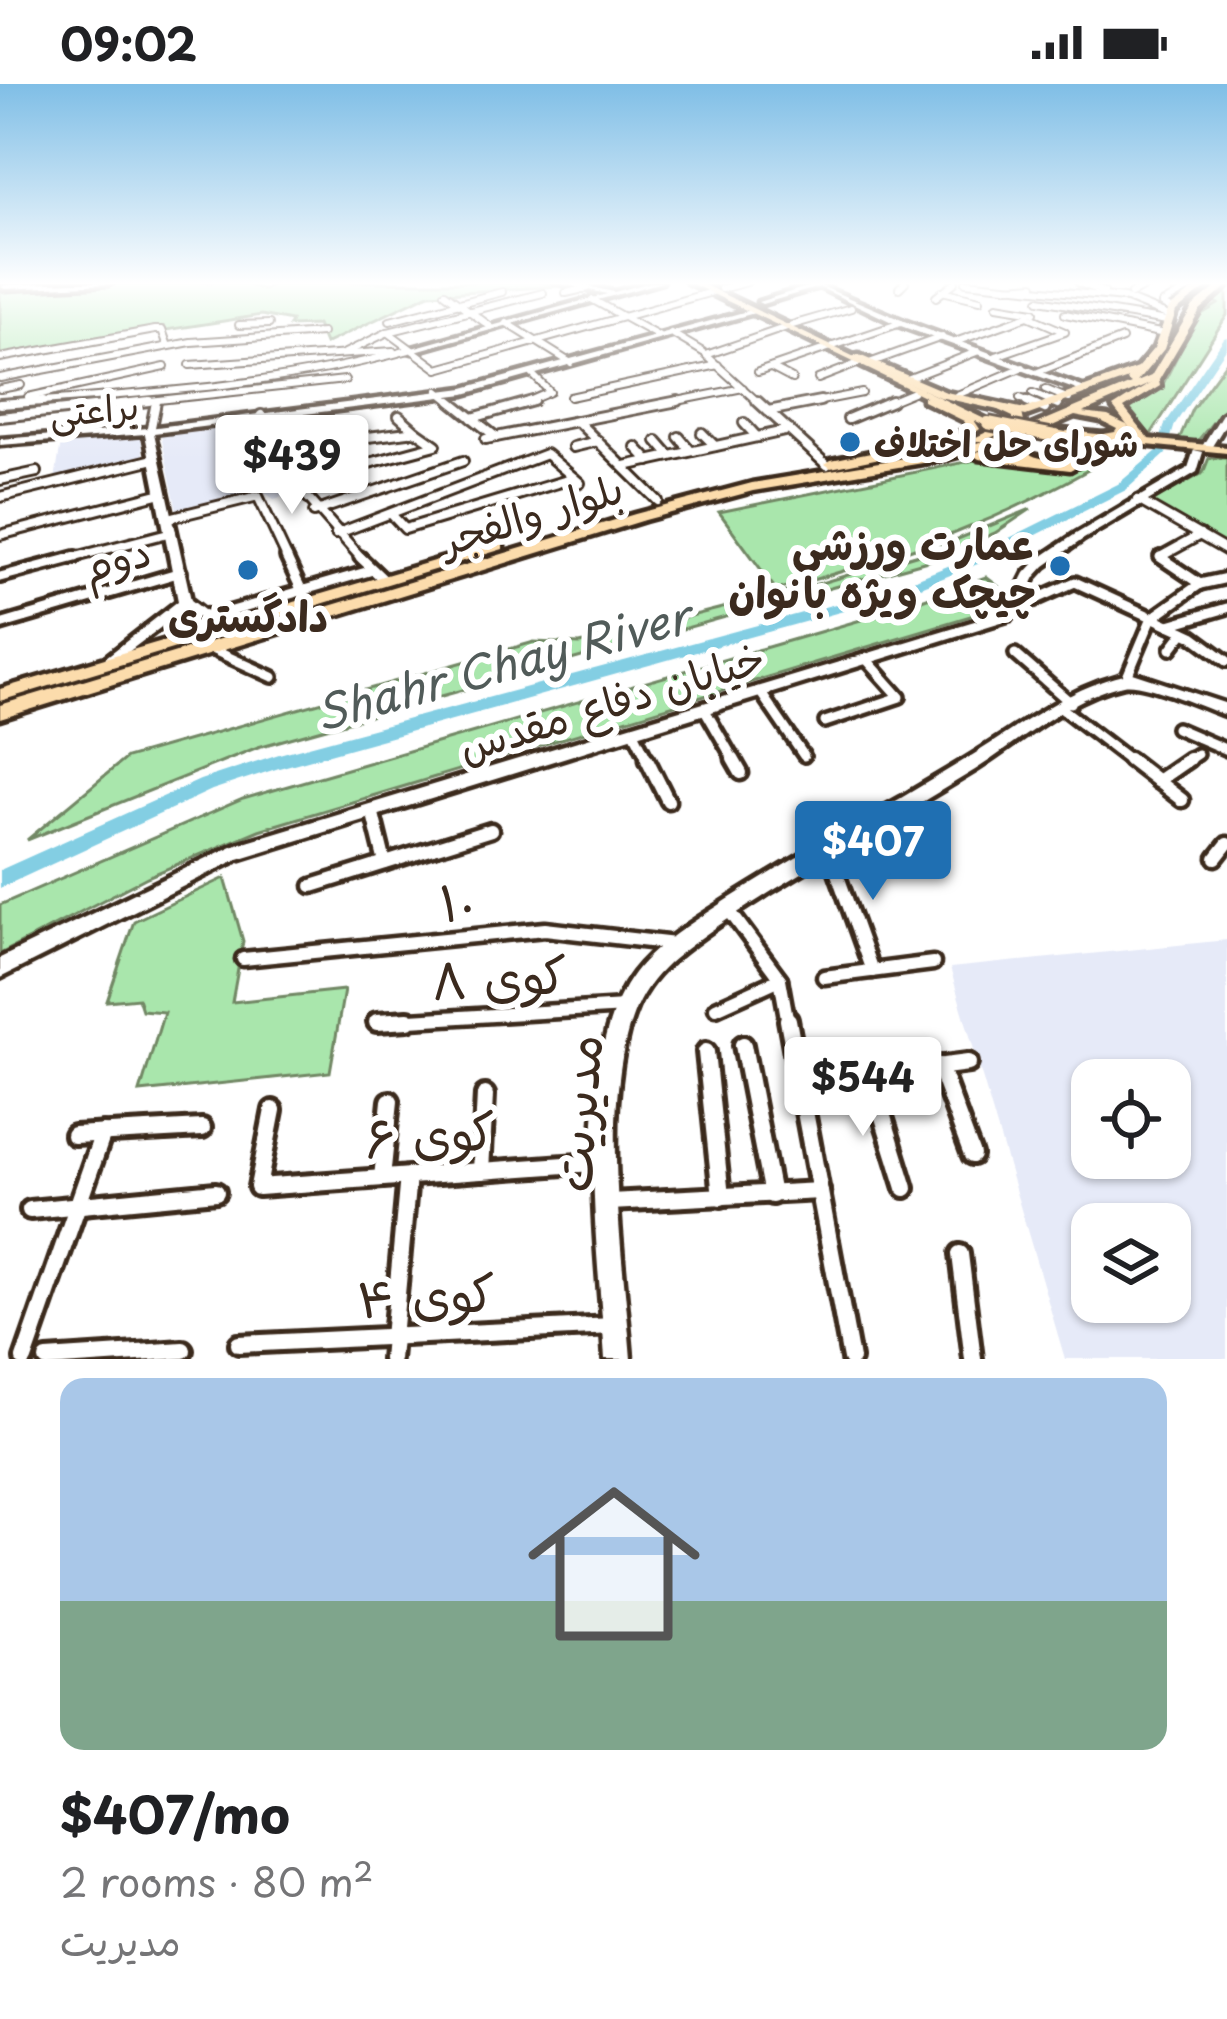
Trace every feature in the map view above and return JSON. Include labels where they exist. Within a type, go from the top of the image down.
[{"type":"highway","points":[[1015,436],[1151,373],[1161,342]]},
{"type":"highway","points":[[338,607],[411,597],[724,504],[1015,436],[1084,413],[1151,373],[1173,342]]},
{"type":"highway","points":[[827,465],[959,437],[974,429],[962,416],[862,361]]},
{"type":"highway","points":[[910,386],[957,400],[1052,406],[1151,373]]},
{"type":"highway","points":[[1084,413],[1123,428],[1120,435],[1103,438]]},
{"type":"highway","name":"بلوار والفجر","points":[[0,712],[338,607],[752,488],[947,455],[1015,436]]},
{"type":"highway","points":[[980,447],[1070,466],[1085,463],[1104,447],[1128,444]]},
{"type":"highway","name":"بلوار والفجر","points":[[0,694],[378,575],[658,501],[827,465],[980,447]]},
{"type":"main road","points":[[820,342],[990,421],[1060,436],[1146,444]]},
{"type":"main road","points":[[862,361],[957,400],[990,421]]},
{"type":"main road","points":[[1146,444],[1118,407],[1156,384],[1151,373]]},
{"type":"main road","points":[[957,400],[1020,417],[980,447]]},
{"type":"main road","points":[[1015,436],[1016,453],[1030,460],[1068,462],[1082,454],[1060,436]]},
{"type":"main road","points":[[1060,436],[1227,452]]},
{"type":"street","points":[[0,358],[95,342]]},
{"type":"street","points":[[166,342],[168,346]]},
{"type":"street","points":[[190,377],[191,342]]},
{"type":"street","points":[[0,378],[197,342]]},
{"type":"street","points":[[342,354],[368,342]]},
{"type":"street","points":[[399,342],[438,369],[537,342],[569,362]]},
{"type":"street","points":[[0,404],[157,393],[341,369],[439,342]]},
{"type":"street","name":"براعتی","points":[[150,429],[490,384],[636,342]]},
{"type":"street","points":[[686,342],[827,465]]},
{"type":"street","points":[[704,353],[740,342]]},
{"type":"street","points":[[758,372],[847,342]]},
{"type":"street","points":[[818,379],[927,342]]},
{"type":"street","points":[[955,342],[1088,391]]},
{"type":"street","points":[[996,356],[1038,342]]},
{"type":"street","points":[[1038,372],[1100,342]]},
{"type":"street","points":[[190,365],[409,350]]},
{"type":"street","points":[[848,419],[979,351]]},
{"type":"street","points":[[114,356],[119,375]]},
{"type":"street","points":[[332,359],[341,369],[353,402]]},
{"type":"street","name":"براعتی","points":[[439,393],[533,375],[569,362]]},
{"type":"street","points":[[570,397],[718,365]]},
{"type":"street","points":[[21,401],[165,367]]},
{"type":"street","points":[[957,400],[1023,367]]},
{"type":"street","points":[[770,368],[792,380]]},
{"type":"street","points":[[21,374],[21,401]]},
{"type":"street","points":[[472,418],[547,398],[550,392],[533,375]]},
{"type":"street","points":[[0,416],[156,404],[346,380]]},
{"type":"street","points":[[0,389],[21,385]]},
{"type":"street","points":[[609,388],[631,410]]},
{"type":"street","points":[[439,393],[491,438],[743,388]]},
{"type":"street","points":[[1046,389],[1052,406]]},
{"type":"street","points":[[157,393],[150,429],[154,459],[185,602]]},
{"type":"street","points":[[768,411],[862,393]]},
{"type":"street","points":[[1034,393],[1052,406]]},
{"type":"street","points":[[1016,400],[1052,406]]},
{"type":"street","name":"براعتی","points":[[0,440],[150,429],[353,402]]},
{"type":"street","points":[[1012,610],[1036,566],[1193,470],[1197,449],[1227,414]]},
{"type":"street","points":[[261,415],[272,449],[314,512],[378,575]]},
{"type":"street","points":[[295,483],[436,445],[400,416]]},
{"type":"street","points":[[577,421],[658,501]]},
{"type":"street","points":[[744,423],[757,437]]},
{"type":"street","points":[[724,429],[736,441]]},
{"type":"street","points":[[272,449],[416,430]]},
{"type":"street","points":[[625,466],[789,430]]},
{"type":"street","points":[[702,433],[715,446]]},
{"type":"street","points":[[679,437],[692,452]]},
{"type":"street","points":[[573,447],[598,440]]},
{"type":"street","points":[[657,441],[670,456]]},
{"type":"street","points":[[636,447],[649,461]]},
{"type":"street","points":[[336,534],[546,454],[577,481],[405,529],[391,514]]},
{"type":"street","points":[[0,497],[154,459]]},
{"type":"street","points":[[314,512],[464,461]]},
{"type":"street","points":[[0,480],[37,472]]},
{"type":"street","points":[[0,535],[162,493]]},
{"type":"street","points":[[0,577],[258,496],[305,597],[212,617]]},
{"type":"street","points":[[1138,500],[1227,551]]},
{"type":"street","points":[[1200,535],[1160,557],[1200,584]]},
{"type":"street","name":"دوم","points":[[0,625],[181,572]]},
{"type":"street","points":[[1227,578],[1200,584],[1152,618],[1127,677],[1227,710]]},
{"type":"street","points":[[1012,610],[1076,582],[1184,632],[1227,663]]},
{"type":"street","points":[[185,602],[212,617],[240,621]]},
{"type":"street","points":[[111,660],[185,602]]},
{"type":"street","points":[[1169,625],[1227,608]]},
{"type":"street","name":"خیابان دفاع مقدس","points":[[0,968],[234,854],[867,660],[1012,610]]},
{"type":"street","points":[[1171,649],[1184,632]]},
{"type":"street","points":[[206,647],[273,677]]},
{"type":"street","points":[[1015,654],[1067,706],[1182,800]]},
{"type":"street","points":[[825,722],[900,697],[867,660]]},
{"type":"street","points":[[1210,667],[1227,663]]},
{"type":"street","name":"مدیریت","points":[[618,1359],[609,1162],[611,1078],[625,1007],[649,970],[677,944],[1067,706],[1127,677]]},
{"type":"street","points":[[761,693],[804,757]]},
{"type":"street","points":[[705,710],[741,773]]},
{"type":"street","points":[[1176,728],[1227,750]]},
{"type":"street","points":[[634,732],[668,801]]},
{"type":"street","points":[[1157,781],[1197,754]]},
{"type":"street","points":[[372,810],[385,863]]},
{"type":"street","points":[[312,886],[491,830]]},
{"type":"street","points":[[1216,858],[1227,844]]},
{"type":"street","points":[[829,851],[872,971]]},
{"type":"street","points":[[730,913],[780,979],[851,1359]]},
{"type":"street","name":"۱۰","points":[[243,959],[545,929],[677,944]]},
{"type":"street","points":[[824,977],[933,963]]},
{"type":"street","points":[[716,1008],[780,979]]},
{"type":"street","name":"کوی ۸","points":[[377,1022],[625,1007]]},
{"type":"street","points":[[743,1045],[772,1195]]},
{"type":"street","points":[[706,1052],[721,1197]]},
{"type":"street","points":[[797,1084],[968,1063]]},
{"type":"street","points":[[939,1066],[972,1155]]},
{"type":"street","points":[[870,1075],[905,1188]]},
{"type":"street","points":[[481,1171],[484,1095]]},
{"type":"street","points":[[382,1178],[389,1101]]},
{"type":"street","name":"کوی ۶","points":[[273,1110],[258,1186],[609,1162]]},
{"type":"street","points":[[74,1135],[202,1128]]},
{"type":"street","points":[[24,1359],[103,1133]]},
{"type":"street","points":[[392,1359],[408,1176]]},
{"type":"street","points":[[610,1202],[820,1191]]},
{"type":"street","points":[[30,1210],[216,1192]]},
{"type":"street","points":[[960,1253],[973,1359]]},
{"type":"street","name":"کوی ۴","points":[[239,1344],[616,1326]]},
{"type":"street","points":[[46,1359],[183,1350]]},
{"type":"shaded area","points":[[245,422],[298,492],[274,499],[264,492],[178,515],[161,436]]},
{"type":"shaded area","points":[[141,437],[144,459],[55,479],[61,443]]},
{"type":"shaded area","points":[[1227,940],[1227,1359],[1065,1359],[950,968]]},
{"type":"green space","points":[[0,342],[93,342],[0,356]]},
{"type":"green space","points":[[1185,342],[1210,342],[1148,439],[1127,419],[1123,407],[1163,384]]},
{"type":"green space","points":[[1227,361],[1227,405],[1196,443],[1178,442],[1192,409]]},
{"type":"green space","points":[[1124,449],[1040,496],[955,533],[776,590],[719,512],[990,457],[1079,469],[1108,450]]},
{"type":"green space","points":[[1209,458],[1227,458],[1227,548],[1151,502],[1203,473]]},
{"type":"green space","points":[[1031,509],[995,533],[931,560],[258,747],[27,840],[126,758],[534,642],[580,644],[821,583],[929,551]]},
{"type":"green space","points":[[986,577],[999,587],[1004,606],[259,830],[147,877],[0,954],[0,905],[243,799],[885,613]]},
{"type":"green space","points":[[225,878],[243,941],[232,1002],[344,990],[330,1072],[140,1092],[164,1012],[142,1010],[138,998],[107,1001],[134,921]]},
{"type":"waterway","name":"Shahr Chay River","points":[[0,879],[206,785],[279,761],[896,592],[980,558],[1122,487],[1162,452],[1170,424],[1226,342]]},
{"type":"place","name":"شورای حل اختلاف","points":[[850,442]]},
{"type":"place","name":"عمارت ورزشی چیچک ویژه بانوان","points":[[1060,566]]},
{"type":"place","name":"دادگستری","points":[[248,570]]}]
